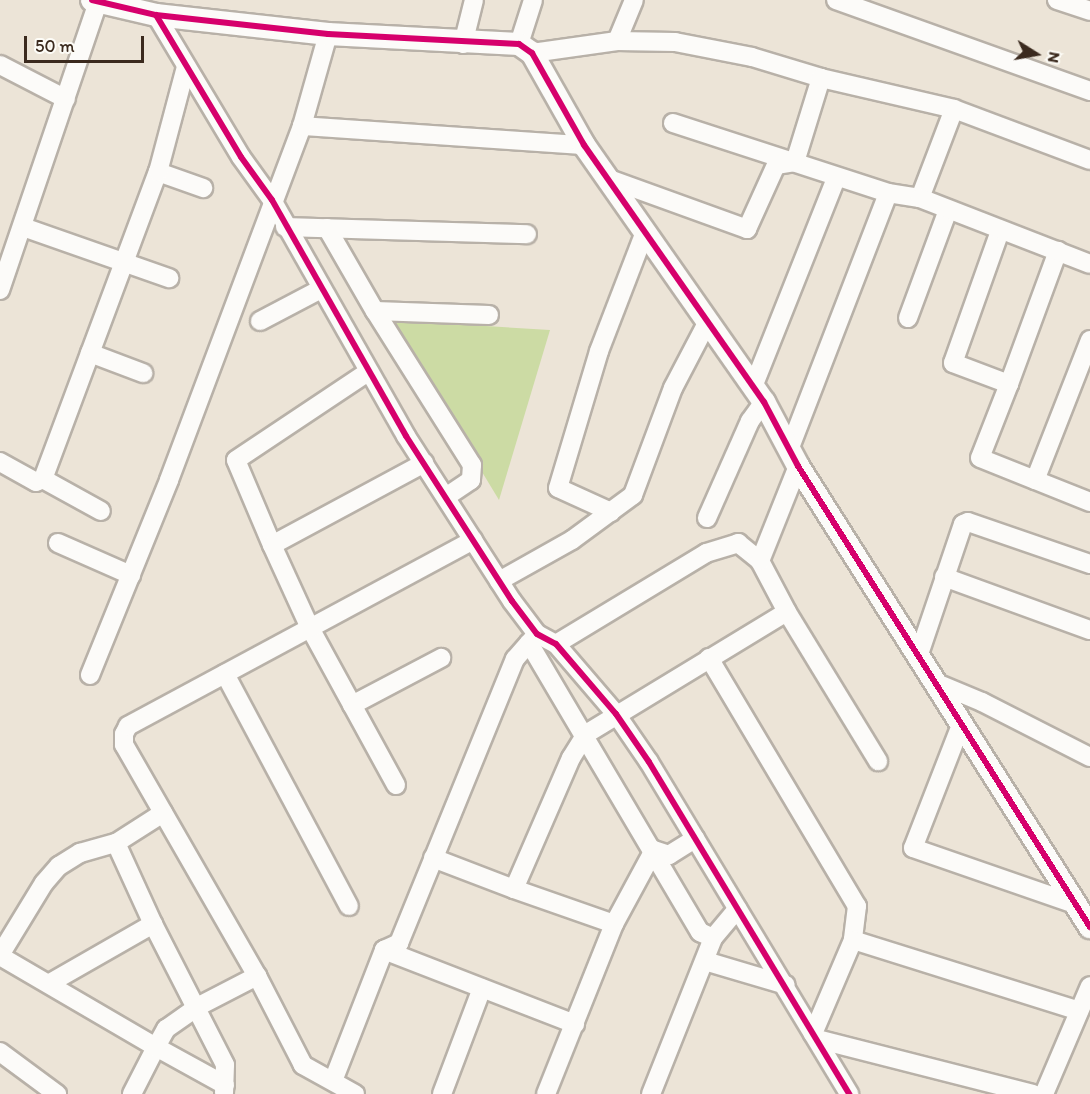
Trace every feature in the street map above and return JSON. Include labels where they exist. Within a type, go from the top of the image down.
[{"type":"street","points":[[463,44],[474,0]]},
{"type":"street","points":[[532,0],[526,49],[584,145],[758,395],[794,458],[918,657],[1072,903],[1090,927]]},
{"type":"street","points":[[617,41],[634,0]]},
{"type":"street","points":[[836,0],[1090,91]]},
{"type":"street","points":[[1057,0],[1090,11]]},
{"type":"street","points":[[0,290],[66,99],[95,1],[156,15],[328,34],[526,49],[617,41],[675,42],[752,57],[821,78],[954,109],[1090,160]]},
{"type":"street","points":[[156,15],[186,67],[272,200],[285,227],[368,372],[499,581],[700,932],[713,938]]},
{"type":"street","points":[[90,675],[131,575],[302,126],[328,34]]},
{"type":"street","points":[[0,65],[66,99]]},
{"type":"street","points":[[0,462],[36,482],[43,479],[126,263],[158,172],[186,67]]},
{"type":"street","points":[[795,162],[821,78]]},
{"type":"street","points":[[920,198],[954,109]]},
{"type":"street","points":[[673,123],[795,162],[836,178],[888,193],[920,198],[1000,231],[1090,264]]},
{"type":"street","points":[[302,126],[584,145]]},
{"type":"street","points":[[609,179],[747,229],[776,165],[795,162]]},
{"type":"street","points":[[158,172],[203,188]]},
{"type":"street","points":[[707,518],[750,421],[836,178]]},
{"type":"street","points":[[760,561],[888,193]]},
{"type":"street","points":[[908,318],[948,210]]},
{"type":"street","points":[[23,227],[169,278]]},
{"type":"street","points":[[285,227],[527,234]]},
{"type":"street","points":[[327,228],[375,311],[472,465],[471,480],[446,497]]},
{"type":"street","points":[[1000,231],[953,363],[1009,384]]},
{"type":"street","points":[[611,512],[558,488],[599,351],[645,232]]},
{"type":"street","points":[[1058,251],[980,458],[1090,502]]},
{"type":"street","points":[[260,321],[321,289]]},
{"type":"street","points":[[375,311],[489,315]]},
{"type":"street","points":[[499,581],[572,540],[633,495],[673,388],[707,323]]},
{"type":"street","points":[[1035,480],[1090,340]]},
{"type":"street","points":[[90,353],[143,373]]},
{"type":"street","points":[[368,372],[236,460],[310,628],[396,785]]},
{"type":"street","points":[[272,545],[424,463]]},
{"type":"street","points":[[43,479],[101,511]]},
{"type":"street","points":[[918,657],[963,524],[969,522],[1090,564]]},
{"type":"street","points":[[355,1094],[320,1076],[257,976],[124,745],[128,726],[473,540]]},
{"type":"street","points":[[58,543],[131,575]]},
{"type":"street","points":[[556,644],[706,553],[738,543],[760,561],[787,612],[878,761]]},
{"type":"street","points":[[944,577],[1090,630]]},
{"type":"street","points":[[514,889],[571,758],[586,734],[787,612]]},
{"type":"street","points":[[533,639],[556,644],[616,714],[786,985],[849,1094]]},
{"type":"street","points":[[320,1076],[384,950],[399,943],[514,659],[533,639]]},
{"type":"street","points":[[352,705],[441,658]]},
{"type":"street","points":[[708,658],[857,906],[853,940],[815,1037]]},
{"type":"street","points":[[225,674],[349,906]]},
{"type":"street","points":[[934,682],[982,702],[1090,757]]},
{"type":"street","points":[[961,725],[913,848],[1072,903]]},
{"type":"street","points":[[116,843],[153,924],[225,1065],[224,1089],[50,983],[0,956],[44,883],[59,866],[80,853],[116,843],[163,813]]},
{"type":"street","points":[[654,850],[669,855],[695,839]]},
{"type":"street","points":[[546,1094],[614,924],[654,850]]},
{"type":"street","points":[[433,858],[614,924]]},
{"type":"street","points":[[651,1094],[713,938],[737,909]]},
{"type":"street","points":[[50,983],[153,924]]},
{"type":"street","points":[[853,940],[1079,1011]]},
{"type":"street","points":[[384,950],[575,1024]]},
{"type":"street","points":[[705,961],[786,985]]},
{"type":"street","points":[[132,1094],[166,1029],[197,1007],[257,976]]},
{"type":"street","points":[[1044,1094],[1090,986]]},
{"type":"street","points":[[442,1094],[482,988]]},
{"type":"street","points":[[815,1037],[1033,1094]]},
{"type":"street","points":[[0,1052],[57,1094]]},
{"type":"green space","points":[[390,320],[550,330],[499,500]]},
{"type":"cycle path","points":[[92,0],[156,15],[328,34],[519,44],[532,53],[584,145],[764,402],[798,466],[1090,927]]},
{"type":"cycle path","points":[[156,15],[241,157],[272,200],[406,436],[512,601],[537,634],[556,644],[616,714],[649,762],[849,1094]]}]
